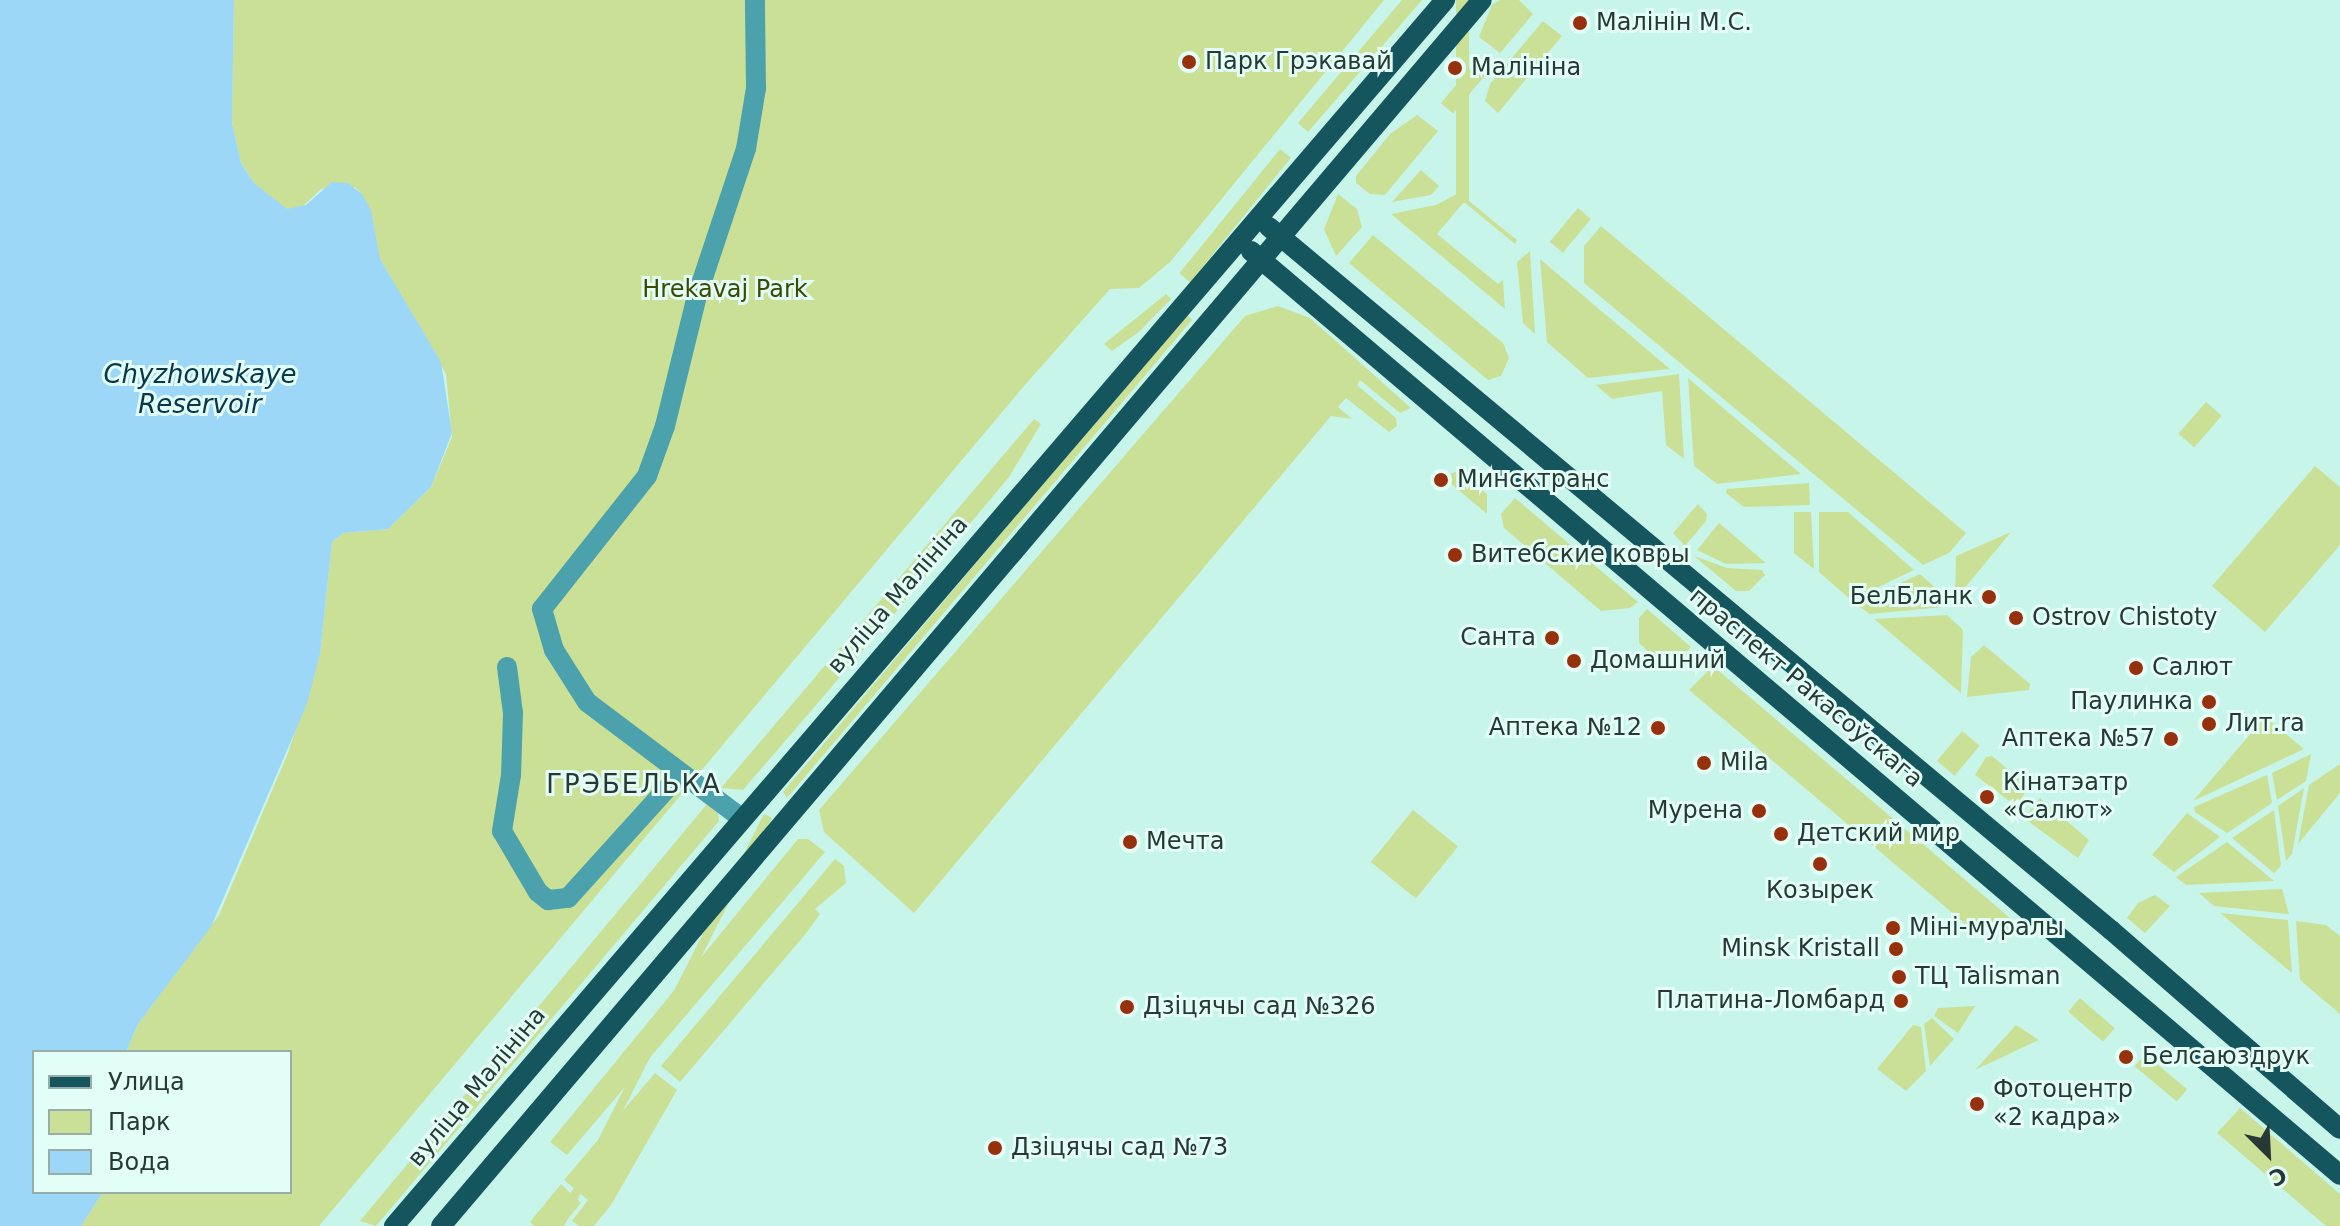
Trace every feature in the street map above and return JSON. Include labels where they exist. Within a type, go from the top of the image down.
[{"type":"main road","name":"вуліца Малініна","points":[[394,1226],[740,817],[1445,0]]},
{"type":"main road","points":[[441,1226],[787,814],[1482,0]]},
{"type":"main road","name":"праспект Ракасоўскага","points":[[1258,219],[2111,930],[2340,1129]]},
{"type":"main road","name":"праспект Ракасоўскага","points":[[1239,242],[2340,1175]]},
{"type":"main road","points":[[762,793],[787,814]]},
{"type":"street","points":[[740,817],[587,702],[554,650],[542,609],[647,476],[665,426],[697,296],[746,149],[756,88],[755,0]]},
{"type":"street","points":[[507,667],[512,729],[502,831],[538,892],[548,900],[568,898],[680,774]]},
{"type":"green space","name":"Hrekavaj Park","points":[[234,0],[1384,0],[1171,261],[1139,288],[1110,289],[1024,386],[319,1226],[81,1226],[102,1194],[292,1194],[292,1050],[127,1050],[138,1024],[219,915],[288,753],[320,654],[332,542],[343,533],[388,529],[431,487],[452,437],[446,374],[380,259],[362,194],[355,187],[321,189],[300,209],[286,209],[254,183],[241,163],[232,123]]},
{"type":"green space","points":[[1402,0],[1422,0],[1308,132],[1298,123]]},
{"type":"green space","points":[[1456,0],[1469,0],[1469,203],[1456,203]]},
{"type":"green space","points":[[1500,0],[1519,0],[1533,14],[1500,53],[1479,37],[1492,5]]},
{"type":"green space","points":[[1543,21],[1562,36],[1498,113],[1485,101],[1490,84]]},
{"type":"green space","points":[[1473,65],[1485,75],[1453,114],[1441,103]]},
{"type":"green space","points":[[1417,115],[1438,131],[1385,195],[1370,194],[1356,183],[1356,176],[1390,134]]},
{"type":"green space","points":[[1280,149],[1291,158],[1190,282],[1179,273]]},
{"type":"green space","points":[[1421,170],[1439,186],[1431,195],[1392,202]]},
{"type":"green space","points":[[1459,193],[1517,240],[1515,244],[1464,202],[1437,234],[1498,284],[1503,280],[1505,309],[1391,214],[1436,205]]},
{"type":"green space","points":[[1338,194],[1357,209],[1362,227],[1336,256],[1324,229]]},
{"type":"green space","points":[[1578,208],[1591,219],[1563,253],[1550,242]]},
{"type":"green space","points":[[1601,226],[1966,533],[1949,553],[1923,565],[1584,283],[1584,246]]},
{"type":"green space","points":[[1373,235],[1503,343],[1509,358],[1501,376],[1488,380],[1349,263]]},
{"type":"green space","points":[[1530,251],[1535,334],[1523,323],[1517,262]]},
{"type":"green space","points":[[1540,259],[1670,369],[1588,378],[1547,342]]},
{"type":"green space","points":[[1166,294],[1171,299],[1140,331],[1112,351],[1104,344]]},
{"type":"green space","points":[[1278,306],[1310,318],[1411,408],[1400,413],[1360,380],[1357,385],[1396,418],[1397,426],[1389,432],[1346,398],[1338,407],[1352,419],[1331,416],[914,913],[824,832],[819,810],[1245,316]]},
{"type":"green space","points":[[1186,314],[1192,320],[787,798],[783,792]]},
{"type":"green space","points":[[1679,374],[1684,459],[1666,445],[1662,391],[1612,399],[1596,385]]},
{"type":"green space","points":[[1688,378],[1801,474],[1717,484],[1694,466]]},
{"type":"green space","points":[[2206,402],[2222,416],[2194,447],[2178,434]]},
{"type":"green space","points":[[1034,419],[1041,424],[1009,477],[891,618],[743,790],[721,788]]},
{"type":"green space","points":[[2315,466],[2340,487],[2340,545],[2265,632],[2212,586]]},
{"type":"green space","points":[[1460,471],[1487,494],[1487,514],[1442,476]]},
{"type":"green space","points":[[1809,483],[1810,505],[1744,507],[1726,493],[1727,489]]},
{"type":"green space","points":[[1515,498],[1638,602],[1630,608],[1601,611],[1504,528],[1501,514]]},
{"type":"green space","points":[[1698,504],[1707,514],[1706,521],[1685,546],[1673,533]]},
{"type":"green space","points":[[1794,512],[1811,512],[1814,569],[1794,553]]},
{"type":"green space","points":[[1819,512],[1848,512],[1914,570],[1851,600],[1819,572]]},
{"type":"green space","points":[[1719,523],[1766,563],[1726,564],[1697,550]]},
{"type":"green space","points":[[2011,532],[1958,596],[1955,593],[1956,556]]},
{"type":"green space","points":[[1694,556],[1727,568],[1762,570],[1765,575],[1749,591],[1736,591]]},
{"type":"green space","points":[[1920,574],[1948,599],[1944,607],[1870,614],[1855,604]]},
{"type":"green space","points":[[1647,609],[1691,647],[1670,671],[1639,643],[1639,618]]},
{"type":"green space","points":[[1947,615],[1963,630],[1961,693],[1874,619]]},
{"type":"green space","points":[[1984,645],[2030,684],[2029,690],[1967,697],[1971,657]]},
{"type":"green space","points":[[1713,666],[2016,923],[2009,930],[1969,927],[1689,690]]},
{"type":"green space","points":[[2265,717],[2304,749],[2193,801]]},
{"type":"green space","points":[[1962,731],[1980,746],[1955,776],[1937,761]]},
{"type":"green space","points":[[2311,754],[2306,781],[2277,800],[2272,773]]},
{"type":"green space","points":[[1992,756],[2029,787],[2016,806],[1975,775],[1986,757]]},
{"type":"green space","points":[[2340,764],[2340,793],[2298,844],[2309,785]]},
{"type":"green space","points":[[2267,775],[2272,803],[2227,833],[2195,812],[2194,807]]},
{"type":"green space","points":[[2304,788],[2292,854],[2286,861],[2278,806]]},
{"type":"green space","points":[[2040,798],[2089,840],[2078,858],[2024,818]]},
{"type":"green space","points":[[707,804],[718,813],[719,821],[376,1226],[360,1221]]},
{"type":"green space","points":[[1413,810],[1458,847],[1416,899],[1371,862]]},
{"type":"green space","points":[[2274,810],[2281,866],[2274,873],[2232,838]]},
{"type":"green space","points":[[2187,813],[2220,837],[2174,872],[2152,855]]},
{"type":"green space","points":[[764,814],[772,818],[564,1226],[554,1226]]},
{"type":"green space","points":[[798,839],[808,839],[825,852],[567,1155],[550,1142]]},
{"type":"green space","points":[[2227,842],[2274,881],[2186,885],[2176,877]]},
{"type":"green space","points":[[835,859],[844,866],[846,883],[815,909],[820,914],[808,931],[680,1082],[661,1066]]},
{"type":"green space","points":[[2282,889],[2289,914],[2214,906],[2199,893]]},
{"type":"green space","points":[[2155,895],[2170,906],[2145,933],[2127,918],[2138,903]]},
{"type":"green space","points":[[2220,913],[2288,920],[2292,973]]},
{"type":"green space","points":[[2296,921],[2326,925],[2340,936],[2340,1014],[2300,980]]},
{"type":"green space","points":[[2080,998],[2115,1028],[2103,1042],[2068,1012]]},
{"type":"green space","points":[[1975,1006],[1958,1033],[1934,1016],[1938,1008]]},
{"type":"green space","points":[[1932,1018],[1954,1039],[1930,1066],[1924,1024]]},
{"type":"green space","points":[[1913,1025],[1921,1027],[1926,1071],[1906,1091],[1877,1069]]},
{"type":"green space","points":[[2016,1025],[2039,1040],[1975,1070]]},
{"type":"green space","points":[[2145,1054],[2187,1089],[2177,1102],[2135,1066]]},
{"type":"green space","points":[[655,1073],[677,1090],[611,1205],[594,1226],[579,1226],[572,1221],[588,1200],[564,1180]]},
{"type":"green space","points":[[2240,1108],[2340,1194],[2340,1226],[2326,1226],[2217,1133]]},
{"type":"green space","points":[[561,1184],[581,1203],[562,1226],[534,1226],[530,1222]]},
{"type":"water","name":"Chyzhowskaye Reservoir","points":[[0,0],[234,0],[232,123],[241,163],[254,183],[287,209],[306,205],[332,182],[348,183],[362,194],[371,210],[380,259],[441,362],[452,433],[431,487],[388,529],[343,533],[332,542],[320,654],[307,704],[211,927],[138,1024],[127,1050],[32,1050],[32,1194],[102,1194],[81,1226],[0,1226]]},
{"type":"place","name":"Малінін М.С.","points":[[1580,23]]},
{"type":"place","name":"Парк Грэкавай","points":[[1189,62]]},
{"type":"place","name":"Малініна","points":[[1455,68]]},
{"type":"place","name":"Минсктранс","points":[[1441,480]]},
{"type":"place","name":"Витебские ковры","points":[[1455,555]]},
{"type":"place","name":"БелБланк","points":[[1989,597]]},
{"type":"place","name":"Ostrov Chistoty","points":[[2016,618]]},
{"type":"place","name":"Санта","points":[[1552,638]]},
{"type":"place","name":"Домашний","points":[[1574,661]]},
{"type":"place","name":"Салют","points":[[2136,668]]},
{"type":"place","name":"Паулинка","points":[[2209,702]]},
{"type":"place","name":"Лит.ra","points":[[2209,724]]},
{"type":"place","name":"Аптека №12","points":[[1658,728]]},
{"type":"place","name":"Аптека №57","points":[[2171,739]]},
{"type":"place","name":"Mila","points":[[1704,763]]},
{"type":"place","name":"Кінатэатр «Салют»","points":[[1987,797]]},
{"type":"place","name":"Мурена","points":[[1759,811]]},
{"type":"place","name":"Детский мир","points":[[1781,834]]},
{"type":"place","name":"Мечта","points":[[1130,842]]},
{"type":"place","name":"Козырек","points":[[1820,864]]},
{"type":"place","name":"Міні-муралы","points":[[1893,928]]},
{"type":"place","name":"Minsk Kristall","points":[[1896,949]]},
{"type":"place","name":"ТЦ Talisman","points":[[1899,977]]},
{"type":"place","name":"Платина-Ломбард","points":[[1901,1001]]},
{"type":"place","name":"Дзіцячы сад №326","points":[[1127,1007]]},
{"type":"place","name":"Белсаюздрук","points":[[2126,1057]]},
{"type":"place","name":"Фотоцентр «2 кадра»","points":[[1977,1104]]},
{"type":"place","name":"Дзіцячы сад №73","points":[[995,1148]]},
{"type":"district","name":"ГРЭБЕЛЬКА","points":[[634,785]]}]
